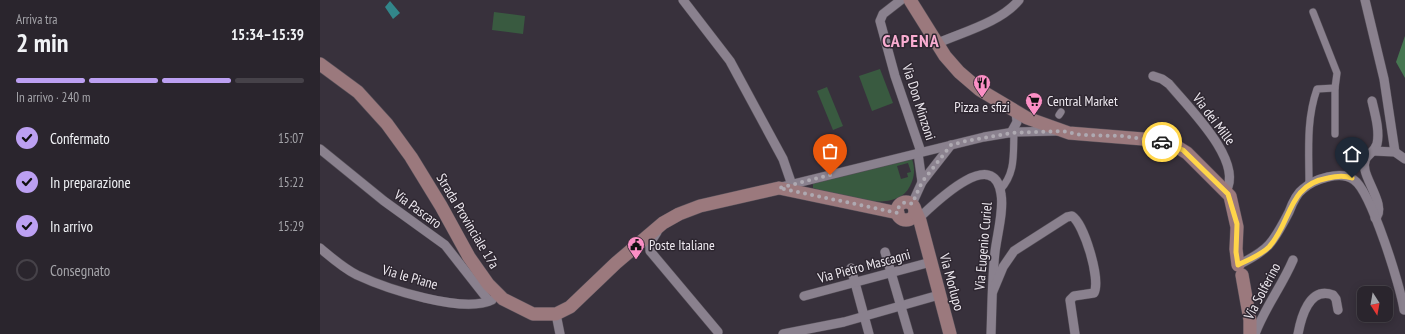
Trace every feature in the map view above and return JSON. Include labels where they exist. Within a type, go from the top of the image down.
[{"type":"main road","points":[[910,0],[952,64],[970,82],[1016,112],[1032,121],[1081,135],[1114,136],[1153,140],[1174,146],[1183,150],[1226,192],[1232,203],[1237,224],[1239,267],[1250,320],[1250,334]]},
{"type":"main road","name":"Strada Provinciale 17a","points":[[320,64],[358,92],[387,124],[411,157],[434,194],[474,266],[494,298],[530,312],[542,315],[556,314]]},
{"type":"main road","points":[[556,314],[566,310],[578,301],[616,264],[663,223],[687,210],[786,186],[901,216],[912,218],[916,211]]},
{"type":"main road","name":"Via Morlupo","points":[[916,211],[950,334]]},
{"type":"main road","points":[[901,216],[924,238]]},
{"type":"street","points":[[684,0],[726,54],[755,105],[783,159],[786,186],[980,138],[1013,132],[1056,128]]},
{"type":"street","name":"Via Don Minzoni","points":[[901,0],[883,14],[880,21],[895,76],[919,152]]},
{"type":"street","points":[[938,44],[997,18],[1018,0]]},
{"type":"street","points":[[1365,0],[1384,79],[1395,152]]},
{"type":"street","points":[[1313,12],[1337,73],[1335,88],[1335,134]]},
{"type":"street","name":"Via dei Mille","points":[[1153,76],[1162,79],[1169,84],[1221,148],[1227,161],[1231,178],[1226,192]]},
{"type":"street","points":[[1309,184],[1309,130],[1312,104],[1317,89],[1335,88]]},
{"type":"street","points":[[1372,101],[1377,140],[1373,151],[1367,156],[1364,164],[1366,177],[1380,209],[1376,218]]},
{"type":"street","points":[[1000,190],[1007,184],[1013,170],[1013,132],[1017,122],[1016,112]]},
{"type":"street","points":[[922,182],[940,161],[951,145]]},
{"type":"street","name":"Via Pascaro","points":[[320,149],[384,202],[449,249],[470,280],[494,298]]},
{"type":"street","points":[[933,149],[940,161]]},
{"type":"street","points":[[1373,151],[1395,152],[1405,159]]},
{"type":"street","points":[[916,211],[922,182],[919,152]]},
{"type":"street","name":"Via Eugenio Curiel","points":[[916,211],[970,178],[989,177],[996,182],[1000,190],[1002,200],[993,277],[990,334]]},
{"type":"street","points":[[1239,267],[1262,252],[1275,238],[1298,194],[1309,184],[1334,177],[1352,178],[1358,184],[1376,218],[1400,292],[1404,310]]},
{"type":"street","points":[[993,291],[1003,267],[1014,251],[1067,217],[1072,216],[1076,219],[1091,252],[1096,279],[1094,293],[1074,296],[1070,300],[1075,334]]},
{"type":"street","points":[[663,223],[651,241],[650,251],[718,332]]},
{"type":"street","name":"Via le Piane","points":[[320,248],[342,266],[357,275],[400,291],[466,305],[477,305],[494,298]]},
{"type":"street","points":[[885,252],[909,334]]},
{"type":"street","name":"Via Solferino","points":[[1255,334],[1266,307],[1288,273],[1293,260]]},
{"type":"street","name":"Via Pietro Mascagni","points":[[804,296],[931,262]]},
{"type":"street","points":[[851,268],[870,334]]},
{"type":"street","points":[[1298,334],[1300,323],[1306,307],[1317,295],[1327,293],[1332,295],[1336,299],[1338,310]]},
{"type":"street","points":[[783,334],[865,317],[939,295]]},
{"type":"street","points":[[556,314],[560,334]]},
{"type":"green space","points":[[494,12],[525,16],[523,34],[492,30]]},
{"type":"green space","points":[[1405,36],[1405,78],[1396,62]]},
{"type":"green space","points":[[880,69],[893,103],[872,111],[859,76]]},
{"type":"green space","points":[[827,87],[843,126],[833,130],[817,91]]},
{"type":"green space","points":[[912,159],[914,166],[914,176],[910,186],[903,195],[892,200],[879,201],[851,198],[813,188],[813,183]],"holes":[[[908,163],[911,172],[907,173],[908,177],[901,179],[897,166]]]},
{"type":"water","points":[[390,1],[400,13],[393,19],[385,7]]},
{"type":"way so far","points":[[830,175],[779,188],[898,213],[897,210],[902,203],[907,202],[912,204],[922,182],[940,161],[951,145],[984,137],[1016,132],[1063,131],[1081,135],[1123,136],[1162,142]]},
{"type":"place","name":"Pizza e sfizi","points":[[982,98]]},
{"type":"place","name":"Central Market","points":[[1034,116]]},
{"type":"place","name":"Poste Italiane","points":[[636,260]]},
{"type":"district","name":"CAPENA","points":[[911,40]]},
{"type":"route","points":[[1162,142],[1179,147],[1187,153],[1230,196],[1237,224],[1236,252],[1238,265],[1254,258],[1273,242],[1302,189],[1324,178],[1340,176],[1352,178]]}]
